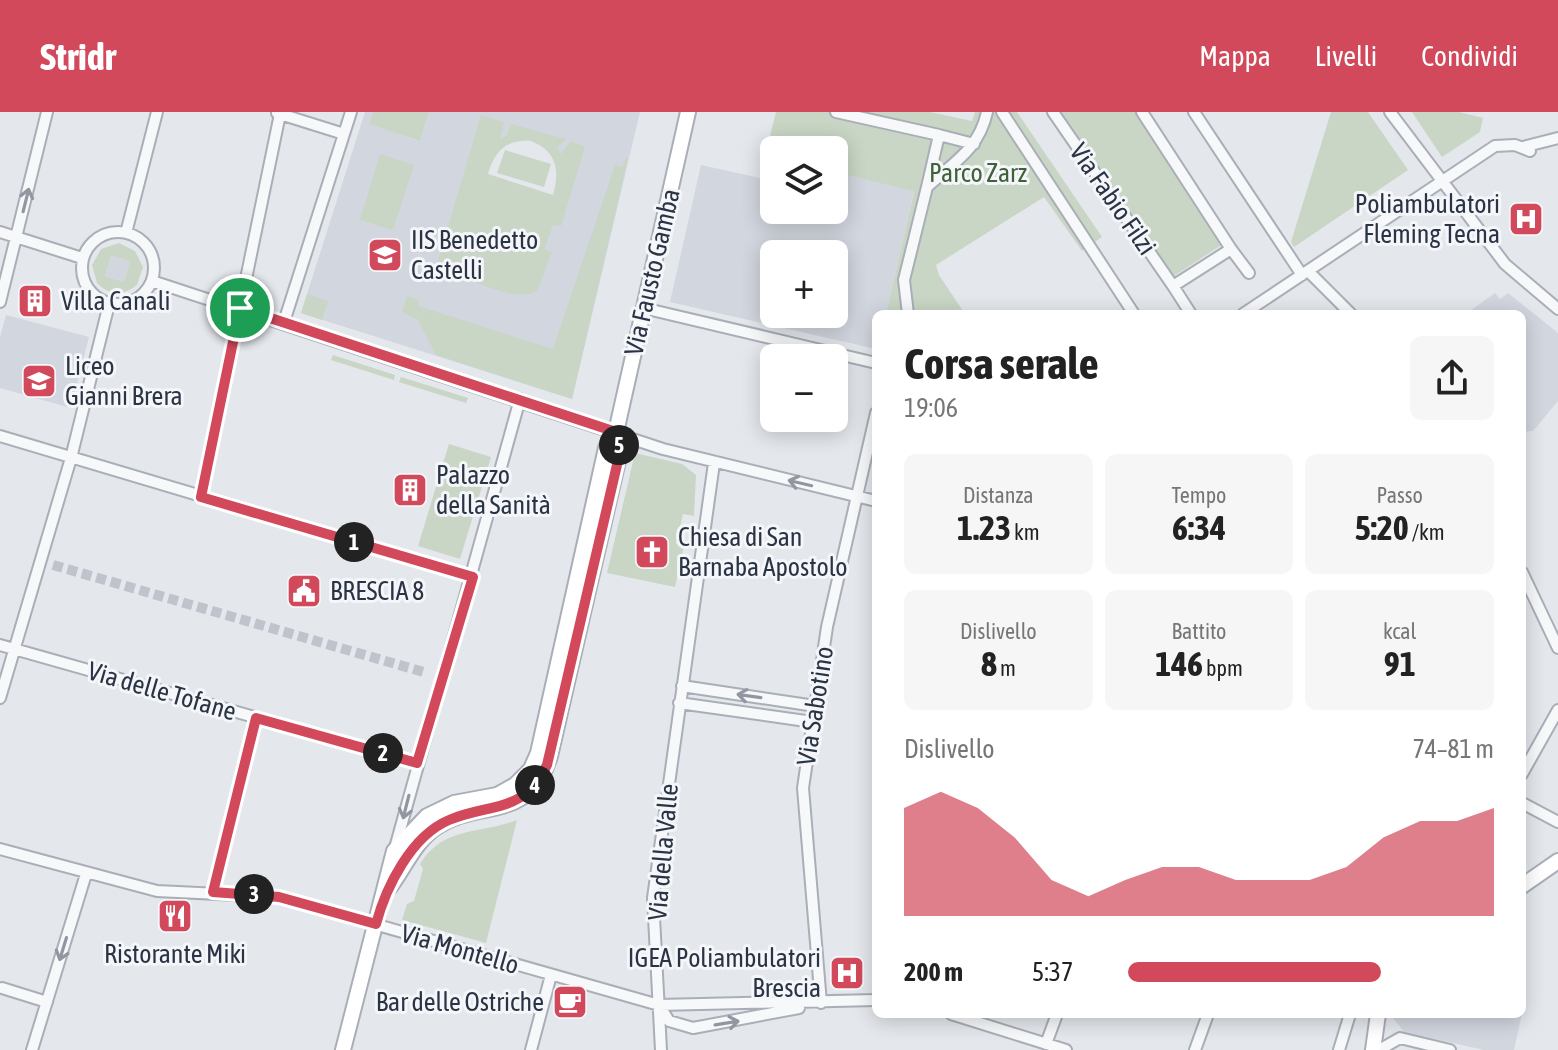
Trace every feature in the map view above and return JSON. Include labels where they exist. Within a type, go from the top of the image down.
[{"type":"street","points":[[0,302],[47,112]]},
{"type":"street","points":[[126,233],[157,112]]},
{"type":"street","points":[[284,322],[351,112]]},
{"type":"street","name":"Via Fausto Gamba","points":[[616,432],[688,112]]},
{"type":"street","points":[[836,112],[974,144]]},
{"type":"street","points":[[927,187],[982,136],[987,112]]},
{"type":"street","points":[[1002,112],[1131,310]]},
{"type":"street","name":"Via Fabio Filzi","points":[[1053,112],[1188,310]]},
{"type":"street","points":[[1142,112],[1249,273]]},
{"type":"street","points":[[1194,112],[1305,273],[1347,310]]},
{"type":"street","points":[[1390,112],[1514,274],[1558,309]]},
{"type":"street","points":[[201,497],[278,113],[344,134]]},
{"type":"street","points":[[908,310],[904,280],[939,135]]},
{"type":"street","points":[[1249,310],[1495,146],[1527,149],[1558,138]]},
{"type":"street","points":[[0,232],[82,258]]},
{"type":"street","points":[[115,232],[126,233],[138,237],[152,256],[152,281],[132,302],[109,304],[98,299],[85,286],[82,258],[95,239],[115,232]]},
{"type":"street","points":[[1173,286],[1231,249]]},
{"type":"street","points":[[152,281],[714,463],[872,500]]},
{"type":"street","points":[[0,698],[71,458],[109,304]]},
{"type":"street","points":[[643,308],[872,362]]},
{"type":"street","points":[[343,1050],[417,763],[473,577],[520,399]]},
{"type":"street","points":[[394,851],[427,816],[454,803],[506,791],[531,769],[538,753],[606,448],[616,432]]},
{"type":"street","points":[[383,897],[428,833],[452,819],[509,806],[530,790],[543,774],[550,756],[620,452],[616,432]]},
{"type":"street","name":"Via Sabotino","points":[[821,1003],[803,788],[827,627],[872,432]]},
{"type":"street","points":[[0,436],[473,577]]},
{"type":"street","name":"Via della Valle","points":[[661,1050],[653,898],[714,463]]},
{"type":"street","points":[[1526,580],[1558,648]]},
{"type":"street","name":"Via delle Tofane","points":[[0,645],[417,763]]},
{"type":"street","points":[[682,686],[815,706]]},
{"type":"street","points":[[679,703],[813,722]]},
{"type":"street","points":[[1526,767],[1558,710]]},
{"type":"street","points":[[213,892],[256,718]]},
{"type":"street","points":[[1526,805],[1558,822]]},
{"type":"street","name":"Via Montello","points":[[0,849],[157,891],[279,897],[659,1005]]},
{"type":"street","points":[[1526,883],[1558,861]]},
{"type":"street","points":[[32,1050],[86,874]]},
{"type":"street","points":[[531,1050],[551,975]]},
{"type":"street","points":[[2,988],[47,1002]]},
{"type":"street","points":[[659,1005],[872,1000]]},
{"type":"street","points":[[659,1005],[669,1021],[693,1028],[821,1003]]},
{"type":"street","points":[[965,1018],[1066,1050]]},
{"type":"street","points":[[1046,1044],[1056,1018]]},
{"type":"street","points":[[1195,1050],[1207,1018]]},
{"type":"street","points":[[1339,1050],[1349,1018]]},
{"type":"street","points":[[1378,1018],[1376,1050],[1400,1038],[1450,1050]]},
{"type":"shaded area","name":"IIS Benedetto Castelli","points":[[365,112],[373,112],[370,124],[420,141],[429,112],[640,112],[572,399],[301,313]],"holes":[[[492,122],[499,139],[512,133],[559,151],[565,166],[577,148],[544,252],[467,251]]]},
{"type":"shaded area","points":[[701,165],[760,178],[760,224],[848,224],[848,175],[914,190],[887,310],[872,310],[872,348],[784,328],[848,328],[848,240],[760,240],[760,323],[670,302]]},
{"type":"shaded area","points":[[111,256],[130,261],[124,282],[105,276]]},
{"type":"shaded area","points":[[1495,293],[1500,299],[1508,293],[1558,333],[1558,401],[1533,431],[1526,432],[1526,310],[1472,310]]},
{"type":"shaded area","points":[[6,315],[89,337],[71,408],[0,388],[0,337]]},
{"type":"shaded area","points":[[1393,1018],[1521,1018],[1514,1050],[1484,1050],[1404,1032]]},
{"type":"green space","points":[[373,112],[429,112],[420,141],[369,124]]},
{"type":"green space","name":"Parco Zarz","points":[[776,112],[930,112],[972,121],[975,112],[1017,112],[1102,237],[1082,251],[1044,197],[936,265],[939,275],[962,310],[887,310],[914,191],[848,175],[848,136],[770,136]]},
{"type":"green space","points":[[1060,112],[1135,112],[1223,244],[1171,278]]},
{"type":"green space","points":[[1331,112],[1368,112],[1408,170],[1294,247],[1291,242]]},
{"type":"green space","points":[[1412,112],[1459,112],[1483,118],[1480,132],[1442,157]]},
{"type":"green space","points":[[481,115],[504,122],[500,139],[507,135],[511,124],[566,139],[557,148],[561,154],[571,141],[585,147],[561,226],[553,225],[545,249],[552,252],[537,291],[519,295],[497,290],[456,275],[459,263],[449,260],[445,271],[438,261]],"holes":[[[522,141],[540,145],[551,156],[556,170],[553,195],[488,174],[502,148]]]},
{"type":"green space","points":[[505,150],[551,164],[544,187],[497,173]]},
{"type":"green space","points":[[380,154],[414,165],[393,230],[360,220]]},
{"type":"green space","points":[[625,158],[628,158],[572,399],[436,355],[418,320],[402,312],[407,296],[419,300],[418,306],[553,349],[615,165],[623,167]]},
{"type":"green space","points":[[119,243],[135,251],[143,267],[137,285],[117,293],[97,283],[92,265],[101,249]],"holes":[[[111,256],[130,261],[124,282],[105,276]]]},
{"type":"green space","points":[[307,294],[328,301],[322,320],[301,313]]},
{"type":"green space","points":[[333,355],[395,375],[394,380],[331,360]]},
{"type":"green space","points":[[401,377],[468,398],[466,403],[399,382]]},
{"type":"green space","points":[[449,444],[491,457],[460,559],[418,546]]},
{"type":"green space","points":[[635,453],[682,464],[696,475],[694,516],[683,514],[676,544],[684,546],[675,587],[607,573]]},
{"type":"green space","points":[[517,820],[486,943],[402,920],[407,904],[414,901],[423,869],[420,864],[429,852],[451,837]]},
{"type":"tunnel","points":[[53,565],[427,673]]},
{"type":"place","name":"Poliambulatori Fleming Tecna","points":[[1526,219]]},
{"type":"place","name":"IIS Benedetto Castelli","points":[[385,255]]},
{"type":"place","name":"Villa Canali","points":[[35,301]]},
{"type":"place","name":"Liceo Gianni Brera","points":[[39,381]]},
{"type":"place","name":"Palazzo della Sanità","points":[[410,490]]},
{"type":"place","name":"Chiesa di San Barnaba Apostolo","points":[[652,552]]},
{"type":"place","name":"BRESCIA 8","points":[[304,591]]},
{"type":"place","name":"Ristorante Miki","points":[[175,916]]},
{"type":"place","name":"IGEA Poliambulatori Brescia","points":[[847,973]]},
{"type":"place","name":"Bar delle Ostriche","points":[[570,1002]]},
{"type":"route","points":[[240,308],[616,432],[620,452],[550,756],[543,774],[530,790],[509,806],[452,819],[428,833],[383,897],[376,924],[279,897],[213,892],[256,718],[417,763],[473,577],[201,497],[240,308]]}]
